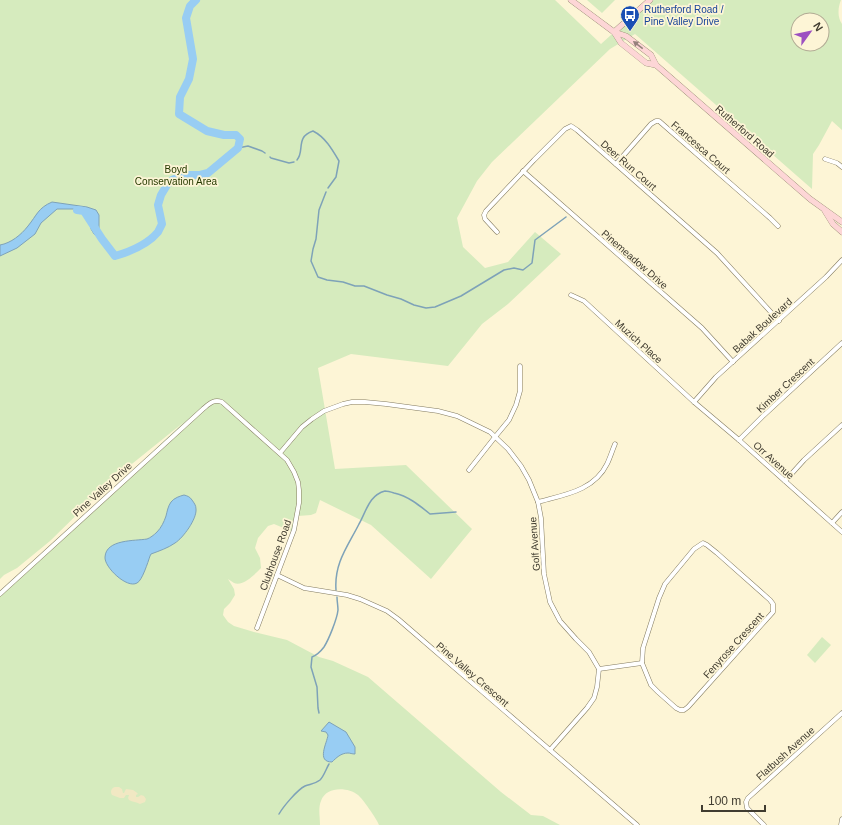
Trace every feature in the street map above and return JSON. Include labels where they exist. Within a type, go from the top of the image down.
[{"type":"main road","name":"Rutherford Road","points":[[571,0],[614,32],[626,36],[651,55],[656,65],[810,199],[842,222]]},
{"type":"main road","points":[[614,32],[650,0]]},
{"type":"main road","name":"Rutherford Road","points":[[614,32],[621,43],[646,63],[656,65]]},
{"type":"main road","name":"Rutherford Road","points":[[824,209],[833,224],[842,232]]},
{"type":"street","name":"Francesca Court","points":[[616,164],[651,124],[659,121],[778,226]]},
{"type":"street","name":"Deer Run Court","points":[[497,232],[485,219],[484,215],[565,129],[571,126],[717,253],[779,320]]},
{"type":"street","points":[[825,159],[837,163],[842,167]]},
{"type":"street","name":"Pinemeadow Drive","points":[[524,171],[702,328],[733,362]]},
{"type":"street","name":"Babak Boulevard","points":[[694,402],[712,382],[826,277],[842,260]]},
{"type":"street","name":"Muzich Place","points":[[571,295],[584,301],[694,402]]},
{"type":"street","name":"Kimber Crescent","points":[[739,440],[842,344]]},
{"type":"street","points":[[469,470],[509,420],[516,405],[520,391],[520,366]]},
{"type":"street","name":"Clubhouse Road","points":[[217,400],[222,402],[287,460],[294,472],[299,490],[300,503],[294,530],[257,628]]},
{"type":"street","name":"Pine Valley Drive","points":[[0,594],[206,406],[217,400]]},
{"type":"street","name":"Golf Avenue","points":[[280,453],[302,427],[312,419],[324,412],[352,402],[386,404],[438,411],[457,416],[490,432],[508,449],[521,466],[529,480],[538,502],[541,518],[544,574],[550,602],[560,621],[589,652],[599,669]]},
{"type":"street","name":"Orr Avenue","points":[[694,402],[842,532]]},
{"type":"street","points":[[785,481],[804,460],[842,425]]},
{"type":"street","points":[[538,502],[571,493],[589,485],[601,474],[615,444]]},
{"type":"street","points":[[832,523],[842,512]]},
{"type":"street","name":"Fenyrose Crescent","points":[[703,543],[773,604],[773,612],[693,702],[684,710],[680,710],[672,705],[651,685],[642,663],[643,648],[662,590],[694,549],[703,543]]},
{"type":"street","name":"Pine Valley Crescent","points":[[278,575],[304,588],[354,597],[387,611],[408,627],[637,825]]},
{"type":"street","points":[[550,750],[594,698],[599,669],[642,663]]},
{"type":"street","name":"Flatbush Avenue","points":[[764,825],[746,808],[748,798],[842,713]]},
{"type":"street","points":[[841,825],[842,819]]},
{"type":"green space","name":"Boyd Conservation Area","points":[[0,0],[555,0],[601,44],[650,0],[841,0],[838,12],[842,24],[842,130],[832,121],[813,154],[812,189],[635,34],[610,49],[492,162],[477,181],[457,218],[463,247],[485,268],[508,262],[535,232],[561,254],[508,304],[482,324],[448,366],[351,354],[318,368],[335,469],[406,465],[472,529],[431,579],[371,525],[320,500],[316,513],[298,516],[295,527],[291,531],[274,524],[268,526],[258,538],[255,548],[260,558],[261,568],[245,582],[237,584],[228,579],[234,589],[235,595],[224,609],[223,615],[228,622],[234,626],[287,640],[319,657],[333,661],[368,677],[501,792],[531,815],[543,816],[560,825],[379,825],[363,800],[358,795],[349,790],[338,789],[327,793],[321,801],[319,810],[320,825],[0,825],[0,596],[184,422],[107,484],[50,541],[17,568],[0,579]]},
{"type":"green space","points":[[587,0],[615,0],[602,13]]},
{"type":"green space","points":[[822,637],[831,645],[815,663],[807,655]]},
{"type":"sand","points":[[115,787],[122,789],[123,793],[126,789],[133,790],[138,794],[136,797],[141,795],[144,796],[146,799],[145,802],[140,804],[130,801],[128,798],[129,795],[126,795],[124,798],[120,798],[112,795],[111,790]]},
{"type":"water","points":[[52,202],[87,207],[96,210],[99,215],[99,231],[102,239],[94,234],[91,229],[90,219],[86,214],[74,209],[57,209],[41,223],[35,234],[17,248],[0,256],[0,245],[19,235],[41,209]]},
{"type":"water","points":[[184,495],[191,499],[196,509],[192,523],[185,533],[172,545],[151,554],[139,582],[133,584],[122,580],[108,566],[105,557],[107,551],[110,547],[122,542],[147,539],[152,536],[162,525],[171,502],[175,498]]},
{"type":"water","points":[[329,722],[346,732],[355,747],[355,754],[343,754],[332,762],[324,759],[323,756],[328,735],[326,732],[321,731]]},
{"type":"waterway","points":[[77,210],[84,211],[115,256],[126,252],[144,244],[158,232],[162,224],[158,205],[161,195],[172,180],[185,175],[200,175],[208,173],[238,148],[240,139],[236,135],[224,135],[207,131],[179,114],[180,97],[189,79],[193,59],[186,18],[190,6],[196,0]]},
{"type":"waterway","points":[[297,160],[300,153],[302,140],[307,134],[313,131],[325,140],[339,161],[336,177],[328,188]]},
{"type":"waterway","points":[[238,148],[248,146],[265,153]]},
{"type":"waterway","points":[[270,157],[289,163],[294,162]]},
{"type":"waterway","points":[[326,192],[319,210],[316,239],[311,261],[318,277],[355,286],[364,286],[426,308],[435,307],[461,296],[504,270],[514,268],[523,270],[532,263],[535,240],[566,217]]},
{"type":"waterway","points":[[336,590],[339,563],[369,504],[375,496],[387,491],[404,496],[430,514],[456,512]]},
{"type":"waterway","points":[[319,713],[317,687],[311,667],[312,657],[323,648],[330,634],[338,610],[337,597]]},
{"type":"waterway","points":[[279,814],[298,791],[305,786],[320,780],[329,764]]},
{"type":"place","name":"Rutherford Road / Pine Valley Drive","points":[[630,32]]}]
